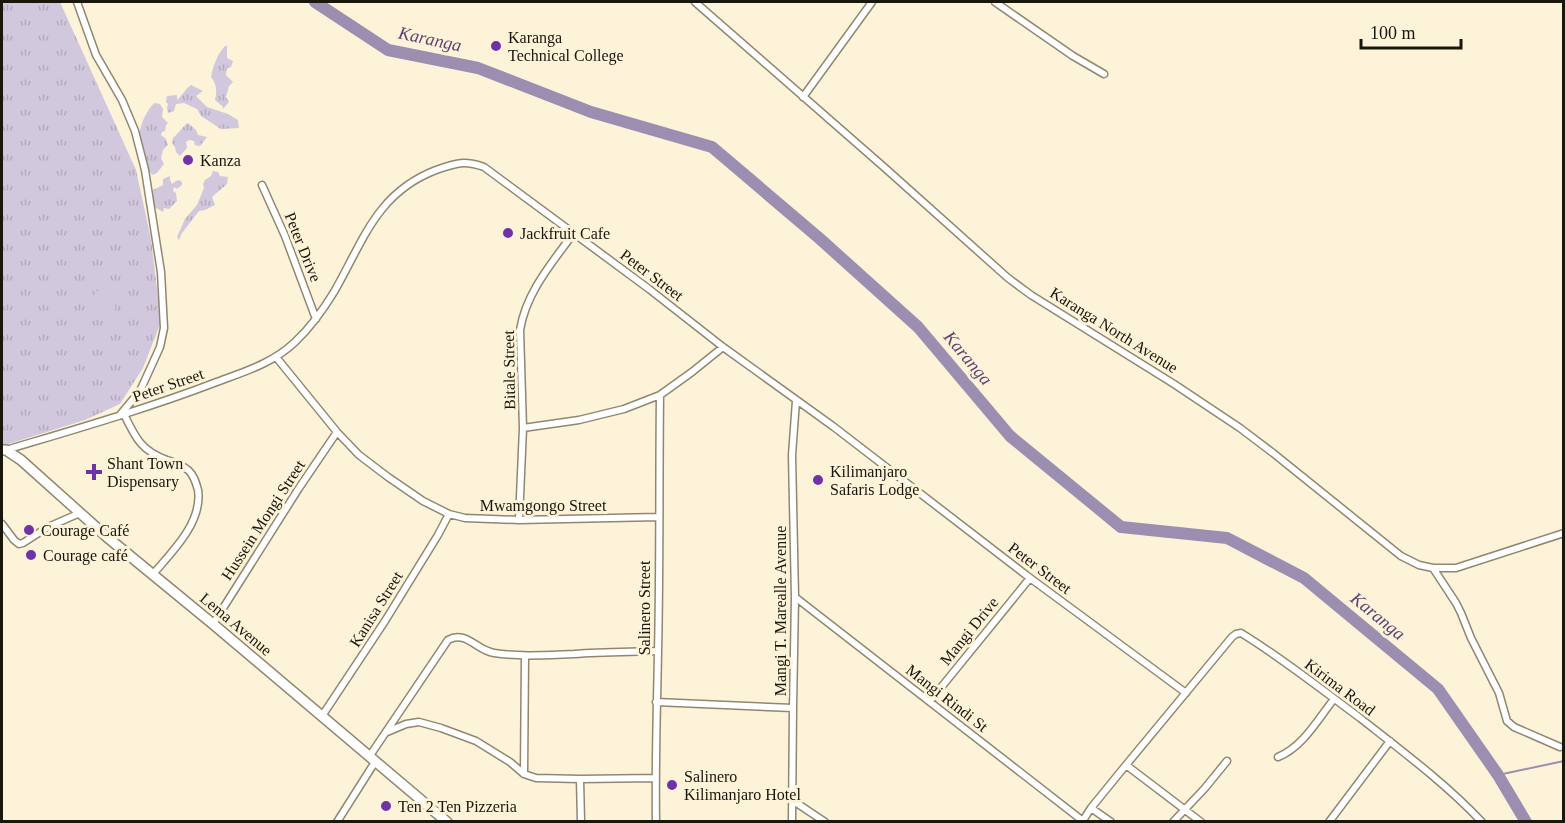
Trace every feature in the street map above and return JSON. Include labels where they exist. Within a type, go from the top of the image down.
[{"type":"main road","name":"Lema Avenue","points":[[4,450],[21,460],[80,513],[447,822]]},
{"type":"street","points":[[77,2],[96,55],[122,100],[135,131],[145,170],[161,272],[164,328],[160,347],[140,391],[122,415],[145,450],[188,470],[197,485],[199,496],[196,516],[188,530],[153,574]]},
{"type":"street","name":"Karanga North Avenue","points":[[695,2],[750,48],[1008,278],[1230,422],[1273,453],[1401,556],[1419,565],[1433,568],[1456,568],[1563,533]]},
{"type":"street","points":[[803,97],[872,2]]},
{"type":"street","points":[[994,2],[1073,56],[1104,74]]},
{"type":"street","name":"Peter Street","points":[[4,450],[122,415],[260,366],[276,357],[294,343],[316,320],[377,214],[401,190],[426,174],[454,164],[471,162],[484,167],[649,289],[723,347],[834,427],[1030,578],[1186,693]]},
{"type":"street","name":"Peter Drive","points":[[262,185],[285,236],[316,320]]},
{"type":"street","name":"Bitale Street","points":[[519,520],[523,428],[520,330],[523,315],[534,289],[573,234]]},
{"type":"street","points":[[523,428],[590,418],[624,409],[660,395],[723,347]]},
{"type":"street","name":"Mwamgongo Street","points":[[276,357],[337,432],[359,455],[423,501],[449,514],[465,518],[519,520],[658,517]]},
{"type":"street","name":"Salinero Street","points":[[657,822],[655,778],[660,395]]},
{"type":"street","name":"Mangi T. Marealle Avenue","points":[[792,822],[795,597],[792,455],[796,401]]},
{"type":"street","name":"Hussein Mongi Street","points":[[213,624],[337,432]]},
{"type":"street","points":[[2,524],[19,544],[48,527],[80,513]]},
{"type":"street","name":"Kanisa Street","points":[[322,716],[391,611],[449,514]]},
{"type":"street","points":[[1433,568],[1456,603],[1499,693],[1507,722],[1560,747]]},
{"type":"street","name":"Mangi Drive","points":[[930,701],[1030,578]]},
{"type":"street","name":"Mangi Rindi St","points":[[795,597],[1082,821]]},
{"type":"street","name":"Kirima Road","points":[[1186,693],[1232,637],[1240,633],[1334,699],[1426,769],[1482,822]]},
{"type":"street","points":[[338,822],[387,732],[448,640],[458,636],[490,652],[525,656],[658,651]]},
{"type":"street","points":[[524,774],[525,656]]},
{"type":"street","points":[[1082,821],[1186,693]]},
{"type":"street","points":[[1278,757],[1289,752],[1299,743],[1334,699]]},
{"type":"street","points":[[656,702],[793,708]]},
{"type":"street","points":[[387,732],[406,724],[419,722],[441,728],[476,741],[524,774],[536,778],[655,778]]},
{"type":"street","points":[[1329,822],[1389,741]]},
{"type":"street","points":[[1173,822],[1227,761]]},
{"type":"street","points":[[1126,765],[1201,822]]},
{"type":"street","points":[[580,779],[581,822]]},
{"type":"street","points":[[792,800],[825,822]]},
{"type":"street","points":[[1091,808],[1111,822]]},
{"type":"green space","points":[[2,2],[60,2],[136,170],[151,239],[161,322],[143,368],[120,404],[85,420],[2,446]]},
{"type":"green space","points":[[227,46],[227,58],[233,61],[231,67],[227,68],[226,75],[233,82],[229,86],[226,97],[229,102],[223,109],[215,100],[216,88],[211,77],[216,61]]},
{"type":"green space","points":[[191,85],[203,91],[196,96],[207,107],[238,120],[239,128],[221,129],[201,116],[197,109],[184,103],[176,104],[174,111],[168,113],[167,96],[177,95],[177,100]]},
{"type":"green space","points":[[154,103],[160,104],[163,109],[162,117],[168,123],[161,135],[166,139],[168,145],[163,150],[161,158],[164,164],[157,173],[152,175],[145,164],[143,147],[138,141],[143,120]]},
{"type":"green space","points":[[188,123],[198,135],[207,137],[200,146],[195,145],[194,141],[186,142],[187,148],[180,156],[172,143],[173,138]]},
{"type":"green space","points":[[213,171],[218,172],[220,176],[228,177],[227,184],[212,197],[215,205],[199,211],[179,240],[177,237],[185,219],[197,205],[204,188],[203,184]]},
{"type":"green space","points":[[170,176],[172,184],[179,180],[182,185],[177,189],[174,187],[173,191],[176,193],[177,201],[169,209],[164,208],[163,212],[153,206],[153,190],[163,185],[163,179]]},
{"type":"green space","points":[[107,287],[116,299],[115,311],[108,318],[100,321],[91,314],[88,303],[96,293]]},
{"type":"waterway","name":"Karanga","points":[[315,2],[388,50],[478,68],[591,112],[712,147],[819,238],[918,327],[1010,436],[1121,527],[1227,538],[1304,578],[1438,689],[1498,775],[1526,822]]},
{"type":"waterway","points":[[1498,775],[1564,761]]},
{"type":"place","name":"Karanga Technical College","points":[[496,46]]},
{"type":"place","name":"Kanza","points":[[188,160]]},
{"type":"place","name":"Jackfruit Cafe","points":[[508,233]]},
{"type":"place","name":"Shant Town Dispensary","points":[[94,472]]},
{"type":"place","name":"Kilimanjaro Safaris Lodge","points":[[818,480]]},
{"type":"place","name":"Courage Café","points":[[29,530]]},
{"type":"place","name":"Courage café","points":[[31,555]]},
{"type":"place","name":"Salinero Kilimanjaro Hotel","points":[[672,785]]},
{"type":"place","name":"Ten 2 Ten Pizzeria","points":[[386,806]]}]
